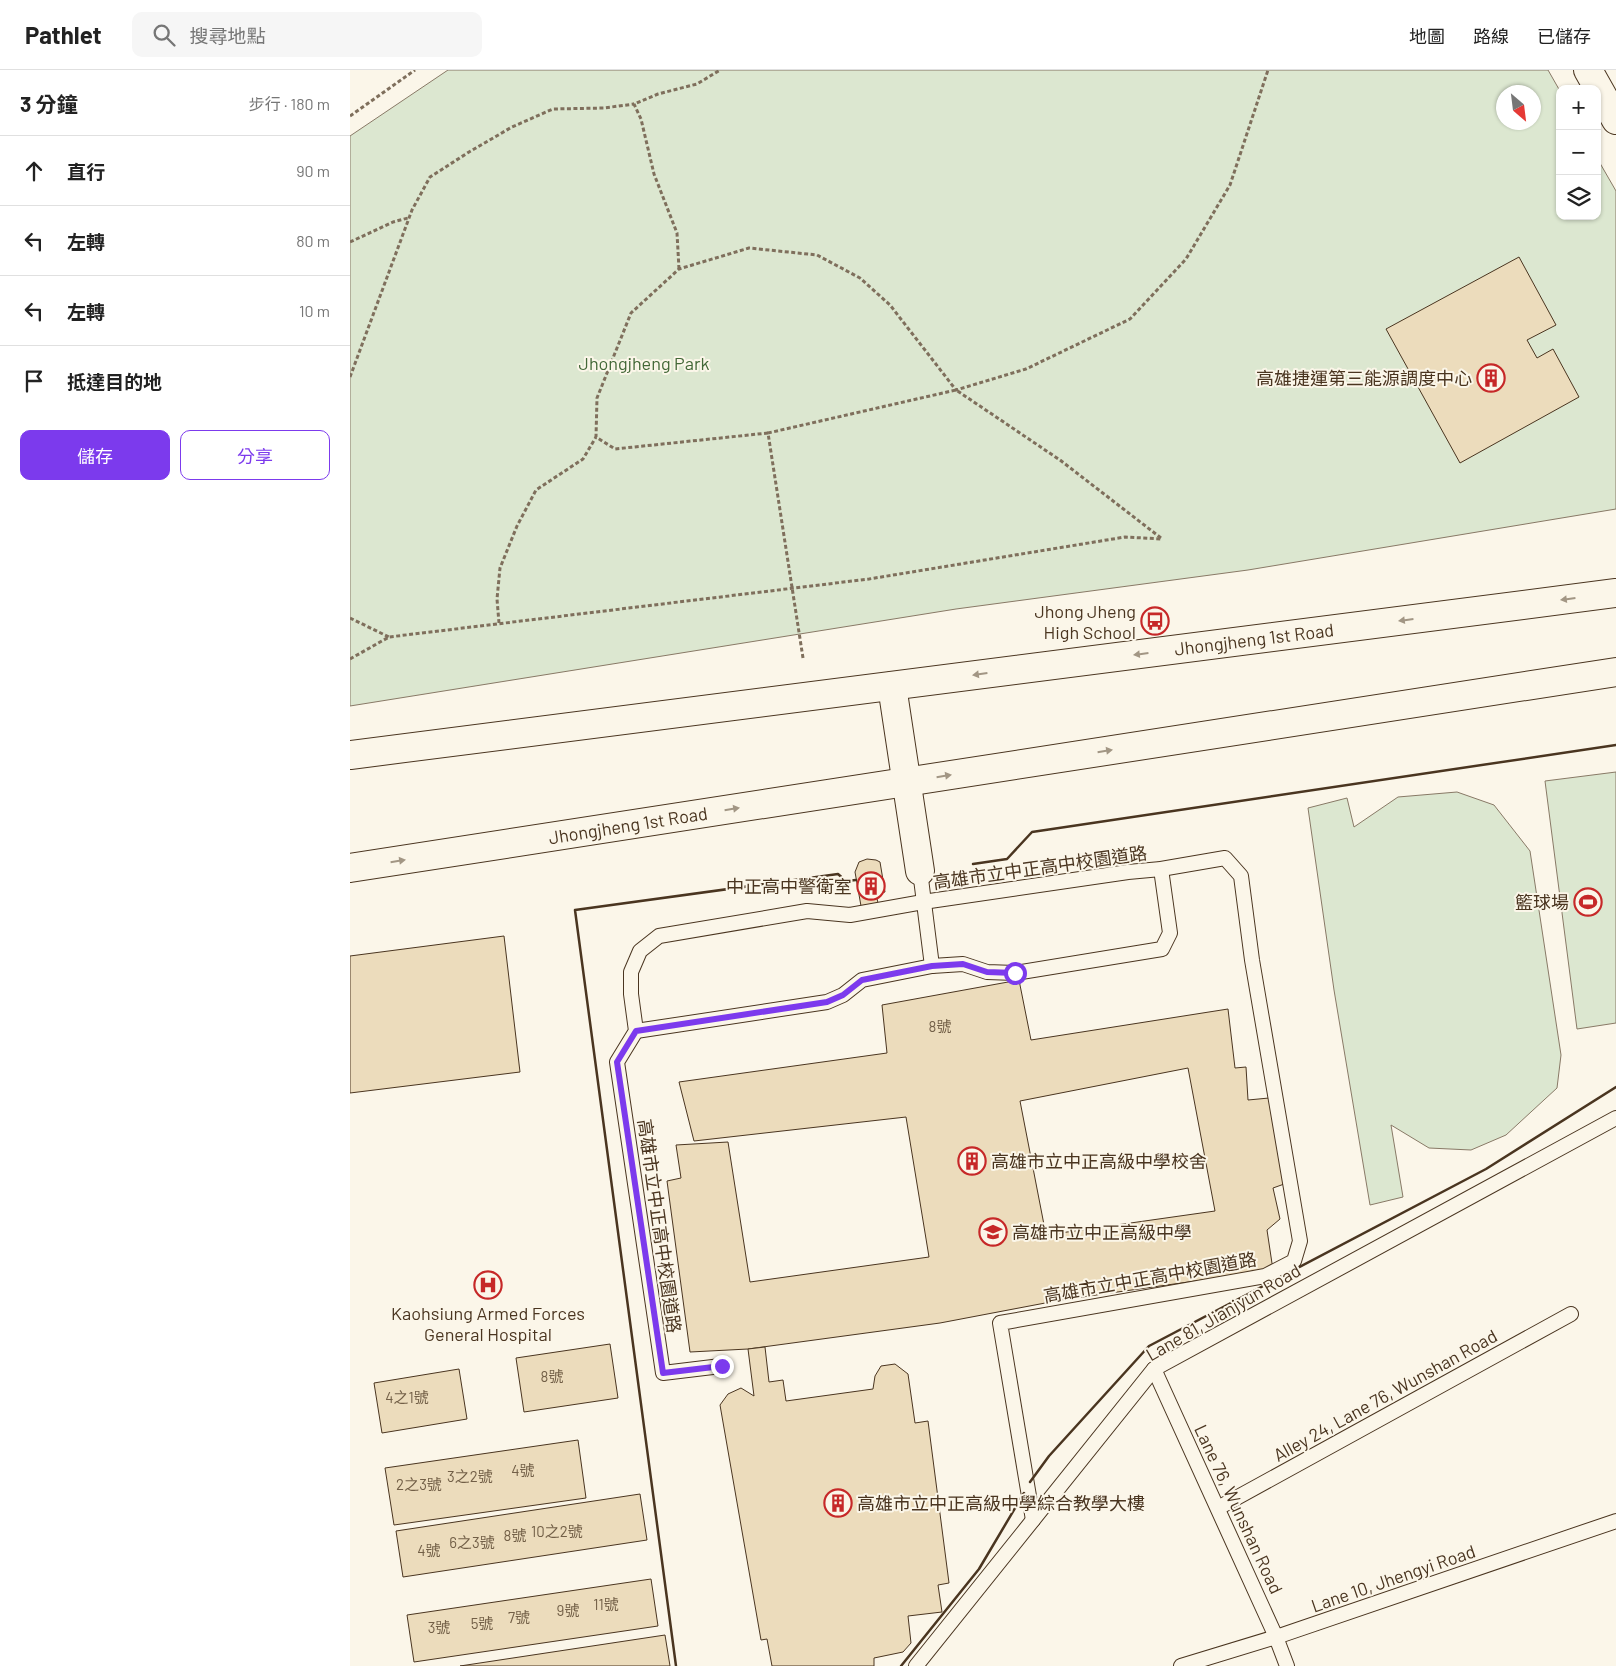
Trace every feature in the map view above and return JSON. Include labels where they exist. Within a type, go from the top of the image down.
[{"type":"street","points":[[1588,70],[1616,120]]},
{"type":"street","name":"Jhongjheng 1st Road","points":[[350,755],[1616,593]]},
{"type":"street","name":"Jhongjheng 1st Road","points":[[350,868],[1616,672]]},
{"type":"street","points":[[892,686],[920,871]]},
{"type":"lane","name":"高雄市立中正高中校園道路","points":[[722,1366],[663,1373],[617,1062],[636,1031],[631,994],[631,972],[640,951],[658,936],[807,912],[850,915],[923,902],[1128,872],[1161,869],[1225,858],[1241,876],[1252,960],[1300,1240],[1294,1260],[1265,1276],[1000,1323],[1033,1520]]},
{"type":"lane","name":"高雄市立中正高中校園道路","points":[[636,1031],[827,1002],[843,995],[862,980],[932,966],[963,964],[987,972],[1015,973],[1162,950],[1170,933],[1161,869]]},
{"type":"lane","name":"高雄市立中正高中校園道路","points":[[920,871],[932,966]]},
{"type":"lane","name":"Lane 81, Jianjyun Road","points":[[916,1666],[1154,1369],[1616,1118]]},
{"type":"lane","name":"Alley 24, Lane 76, Wunshan Road","points":[[1218,1508],[1571,1314]]},
{"type":"lane","name":"Lane 76, Wunshan Road","points":[[1154,1369],[1276,1637],[1287,1666]]},
{"type":"lane","name":"Lane 10, Jhengyi Road","points":[[1182,1666],[1276,1637],[1616,1521]]},
{"type":"path","points":[[350,116],[415,70]]},
{"type":"path","points":[[350,377],[408,218],[430,177],[468,152],[512,127],[552,109],[604,108],[634,104],[658,94],[696,84],[720,70]]},
{"type":"path","points":[[596,437],[615,450],[768,433],[956,390],[1026,370],[1130,318],[1186,259],[1230,185],[1268,70]]},
{"type":"path","points":[[634,104],[641,119],[654,174],[677,233],[679,269]]},
{"type":"path","points":[[350,242],[393,222],[408,218]]},
{"type":"path","points":[[350,659],[389,637],[869,578],[1126,537],[1162,539],[1060,460],[956,390],[890,305],[860,278],[816,255],[749,248],[679,269],[631,313],[597,398],[596,437],[583,459],[536,490],[517,526],[500,568],[497,599],[499,623]]},
{"type":"path","points":[[768,433],[803,658]]},
{"type":"path","points":[[350,618],[389,637]]},
{"type":"green space","name":"Jhongjheng Park","points":[[448,70],[1548,70],[1557,85],[1556,220],[1601,220],[1601,165],[1616,191],[1616,509],[1248,570],[956,609],[350,706],[350,136]]},
{"type":"green space","name":"籃球場","points":[[1616,772],[1616,1023],[1577,1029],[1545,781]]},
{"type":"green space","points":[[1457,792],[1494,805],[1530,851],[1561,1055],[1557,1088],[1506,1135],[1471,1150],[1429,1148],[1391,1125],[1403,1197],[1370,1205],[1334,990],[1308,808],[1347,798],[1354,827],[1398,797]]},
{"type":"building","name":"高雄捷運第三能源調度中心","points":[[1519,257],[1556,325],[1527,340],[1537,358],[1553,349],[1579,397],[1460,463],[1386,329]]},
{"type":"building","name":"中正高中警衛室","points":[[867,859],[880,862],[885,892],[876,894],[878,903],[861,906],[855,872],[859,862]]},
{"type":"building","points":[[504,936],[520,1072],[350,1093],[350,956]]},
{"type":"building","name":"高雄市立中正高級中學校舍","points":[[1019,980],[1031,1040],[1228,1009],[1235,1068],[1246,1067],[1248,1100],[1269,1098],[1287,1183],[1273,1188],[1280,1219],[1267,1230],[1273,1270],[1061,1300],[940,1323],[748,1349],[690,1352],[667,1181],[681,1178],[676,1145],[728,1142],[750,1282],[929,1257],[906,1117],[694,1141],[679,1082],[887,1053],[882,1005]],"holes":[[[1188,1068],[1215,1211],[1046,1235],[1020,1101]]]},
{"type":"building","points":[[610,1344],[618,1398],[524,1412],[516,1358]]},
{"type":"building","name":"高雄市立中正高級中學綜合教學大樓","points":[[765,1347],[769,1382],[783,1380],[786,1401],[873,1389],[875,1376],[881,1366],[895,1364],[908,1374],[915,1423],[928,1421],[949,1583],[938,1585],[942,1612],[908,1616],[911,1643],[903,1652],[874,1658],[874,1666],[772,1666],[767,1639],[761,1640],[720,1405],[728,1394],[741,1388],[754,1396],[748,1349]]},
{"type":"building","points":[[459,1369],[467,1419],[382,1433],[374,1383]]},
{"type":"building","points":[[578,1440],[586,1498],[394,1525],[385,1468]]},
{"type":"building","points":[[640,1494],[647,1540],[403,1577],[396,1531]]},
{"type":"building","points":[[651,1579],[658,1626],[414,1662],[407,1615]]},
{"type":"building","points":[[665,1635],[670,1666],[460,1666]]},
{"type":"wall","points":[[973,864],[1007,859],[1032,832],[1616,745]]},
{"type":"wall","points":[[676,1666],[575,910],[838,874],[846,881],[856,880]]},
{"type":"wall","points":[[1030,1482],[1049,1456],[1149,1346],[1486,1169],[1616,1087]]},
{"type":"wall","points":[[901,1666],[979,1569],[1024,1493]]},
{"type":"place","name":"高雄捷運第三能源調度中心","points":[[1491,378]]},
{"type":"place","name":"Jhong Jheng High School","points":[[1155,621]]},
{"type":"place","name":"中正高中警衛室","points":[[871,886]]},
{"type":"place","name":"籃球場","points":[[1588,902]]},
{"type":"place","name":"高雄市立中正高級中學校舍","points":[[972,1161]]},
{"type":"place","name":"高雄市立中正高級中學","points":[[993,1232]]},
{"type":"place","name":"Kaohsiung Armed Forces General Hospital","points":[[488,1285]]},
{"type":"place","name":"高雄市立中正高級中學綜合教學大樓","points":[[838,1503]]},
{"type":"route","points":[[722,1366],[663,1373],[617,1062],[636,1031],[827,1002],[843,995],[862,980],[932,966],[963,964],[987,972],[1015,973]]}]
